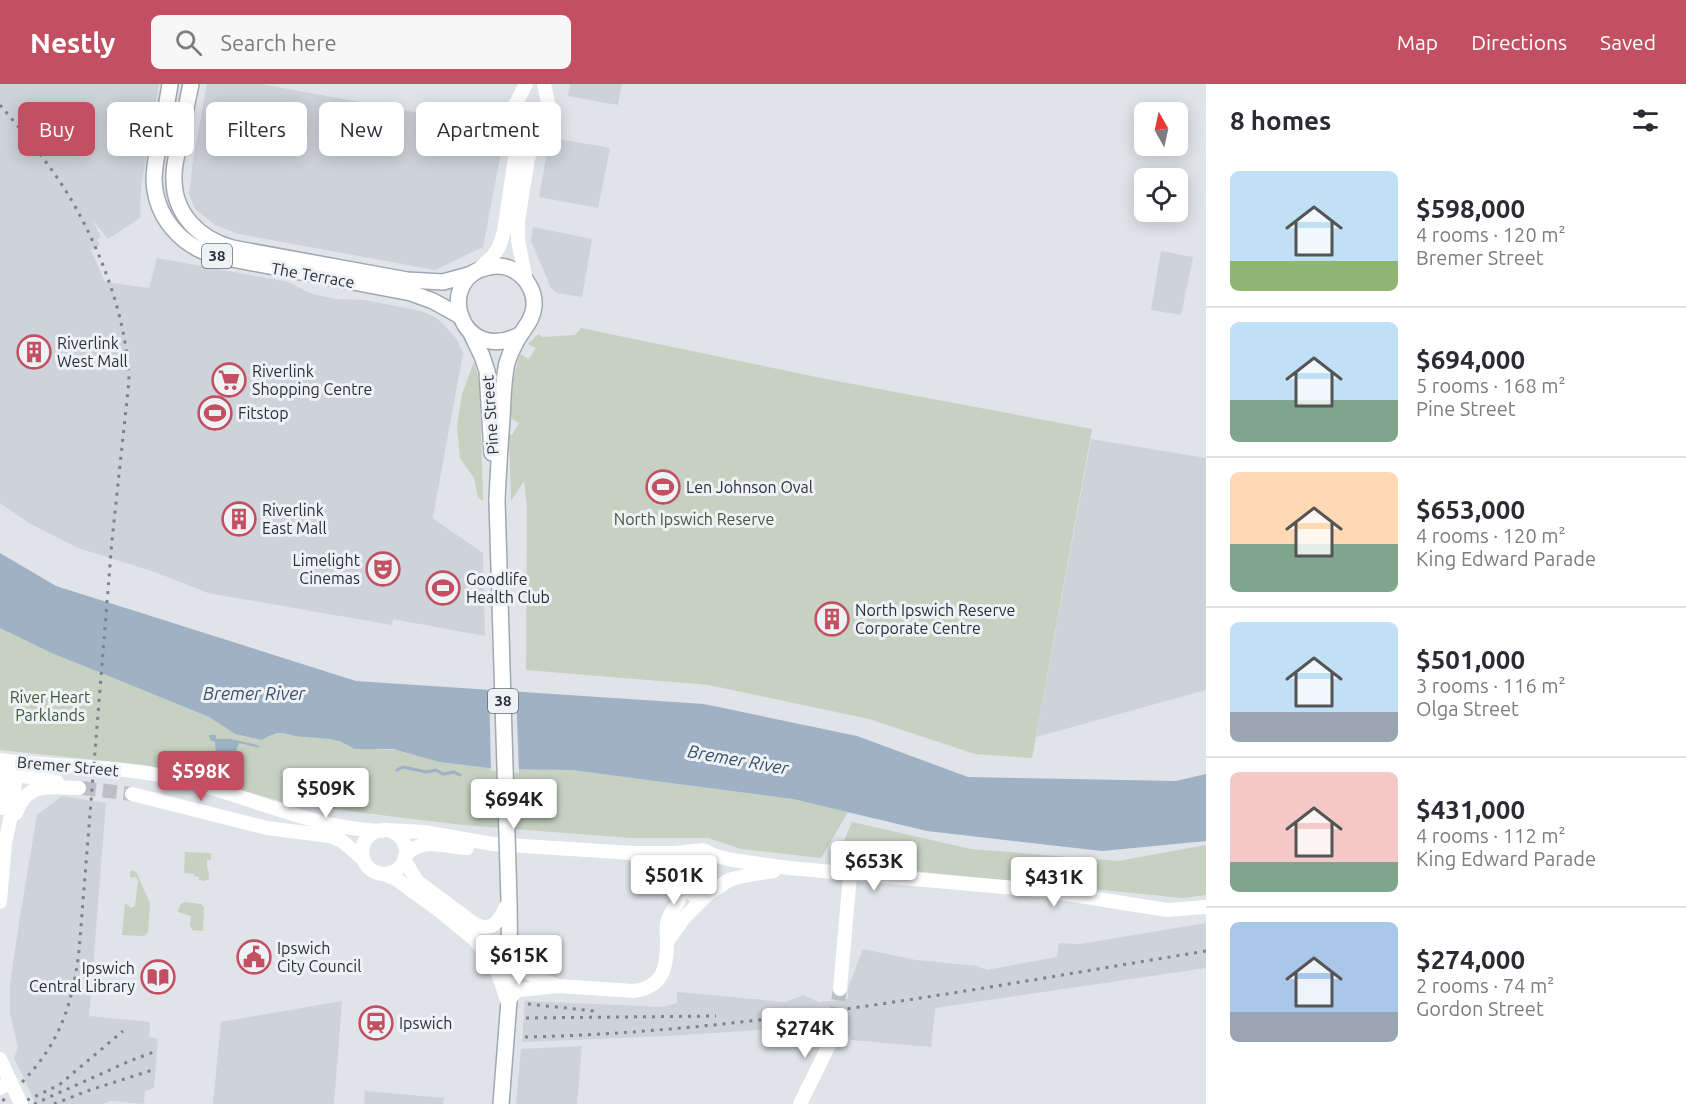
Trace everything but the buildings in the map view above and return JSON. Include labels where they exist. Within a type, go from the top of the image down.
[{"type":"main road","points":[[170,84],[154,178],[158,201],[168,222],[184,215],[176,194],[174,174],[191,84]]},
{"type":"main road","name":"The Terrace","points":[[184,215],[207,237],[232,248],[407,280],[443,282],[474,273]]},
{"type":"main road","name":"The Terrace","points":[[168,222],[193,247],[216,256],[411,293],[460,316]]},
{"type":"main road","name":"38","points":[[474,273],[492,266],[505,267],[515,271],[526,281],[533,296],[534,309],[530,321],[521,334]]},
{"type":"main road","points":[[460,316],[460,293],[462,287],[474,273]]},
{"type":"main road","name":"38","points":[[460,316],[471,333]]},
{"type":"main road","points":[[471,333],[484,339],[497,341],[509,340],[521,334]]},
{"type":"main road","name":"Pine Street","points":[[471,333],[487,371],[497,501],[509,901]]},
{"type":"main road","name":"Pine Street","points":[[497,501],[505,374],[511,352],[521,334]]},
{"type":"main road","name":"38","points":[[501,1104],[509,1002],[509,901]]},
{"type":"street","points":[[544,84],[547,101]]},
{"type":"street","points":[[523,90],[547,101]]},
{"type":"street","points":[[474,273],[493,256],[499,247],[504,231],[517,156]]},
{"type":"street","points":[[526,281],[518,240],[518,213],[529,156]]},
{"type":"street","points":[[0,902],[5,843],[3,806],[8,767]]},
{"type":"street","name":"Bremer Street","points":[[5,843],[20,804],[34,789],[81,788],[8,767]]},
{"type":"street","name":"Bremer Street","points":[[8,767],[133,772],[168,777],[327,822],[360,829],[424,832],[493,844],[632,853],[689,852],[703,849],[716,856],[732,860],[789,868],[1048,891],[1167,910],[1206,907]]},
{"type":"street","name":"Bremer Street","points":[[132,794],[267,828],[330,836],[342,841],[363,858]]},
{"type":"street","points":[[509,901],[502,916],[492,926],[483,928],[417,881],[405,857],[404,845],[396,834],[383,831],[373,833],[366,839],[363,846],[363,858],[371,870],[396,879],[474,939],[495,964],[509,1002]]},
{"type":"street","name":"Bremer Street","points":[[405,857],[413,848],[426,843],[467,848],[493,844]]},
{"type":"street","points":[[509,1002],[514,993],[519,990],[558,986],[629,991],[648,988],[655,983],[663,972],[667,924],[678,902],[676,870],[679,862],[689,852]]},
{"type":"street","name":"Bremer Street","points":[[632,853],[666,867],[683,889],[695,895],[713,890],[729,880],[748,874],[789,868]]},
{"type":"street","points":[[667,942],[684,918],[713,890],[723,874],[716,856]]},
{"type":"street","points":[[384,874],[398,868],[405,857]]},
{"type":"street","points":[[840,989],[850,875]]},
{"type":"street","points":[[510,949],[517,961],[531,976],[558,986]]},
{"type":"street","points":[[800,1104],[832,1040],[835,1021]]},
{"type":"street","points":[[0,1059],[5,1081],[21,1104]]},
{"type":"shaded area","name":"Riverlink Shopping Centre","points":[[0,84],[159,84],[156,102],[107,102],[107,156],[146,156],[141,187],[140,218],[108,239],[92,219],[101,237],[97,239],[100,245],[91,250],[105,282],[149,288],[157,258],[289,282],[309,293],[335,299],[364,300],[421,311],[437,318],[456,338],[463,353],[433,517],[483,553],[485,636],[393,619],[392,625],[208,593],[155,572],[78,548],[29,523],[0,503]]},
{"type":"shaded area","points":[[207,84],[261,84],[360,102],[319,102],[319,156],[404,156],[404,110],[416,112],[416,156],[500,156],[483,247],[435,270],[239,234],[215,225],[195,209],[189,194]]},
{"type":"shaded area","points":[[570,84],[622,84],[618,105],[568,96]]},
{"type":"shaded area","points":[[561,139],[610,148],[598,208],[539,197],[546,156],[561,156]]},
{"type":"shaded area","points":[[533,227],[592,239],[582,297],[557,293],[551,288],[531,241]]},
{"type":"shaded area","points":[[1161,251],[1193,257],[1181,315],[1151,310]]},
{"type":"shaded area","points":[[1091,439],[1206,458],[1206,690],[1036,737]]},
{"type":"shaded area","points":[[62,796],[106,803],[89,1016],[150,1022],[149,1037],[158,1039],[154,1088],[145,1091],[144,1104],[110,1101],[104,1104],[36,1104],[14,1058],[18,1048],[10,1013],[10,984],[37,815]]},
{"type":"shaded area","points":[[1206,923],[1206,968],[935,1008],[931,1047],[851,1040],[847,1031],[845,1014],[798,1020],[788,1024],[783,1030],[522,1042],[525,1001],[663,1007],[677,1003],[677,992],[786,1002],[803,995],[819,1002],[848,999],[848,988],[863,949],[916,960],[977,966],[987,970],[1057,957],[1059,943],[1080,944]]},
{"type":"shaded area","points":[[342,1001],[334,1104],[213,1104],[221,1022]]},
{"type":"shaded area","points":[[582,1046],[577,1104],[516,1104],[521,1049]]},
{"type":"shaded area","points":[[365,1091],[444,1098],[443,1104],[364,1104]]},
{"type":"green space","name":"North Ipswich Reserve","points":[[581,328],[831,380],[1092,429],[1032,758],[975,754],[869,719],[709,685],[526,670],[527,508],[524,481],[511,501],[509,434],[512,435],[519,423],[510,418],[513,379],[520,354],[529,359],[536,348],[528,344],[538,334],[543,337],[575,335]]},
{"type":"green space","points":[[474,362],[479,380],[483,501],[478,497],[474,478],[460,458],[457,426],[462,394]]},
{"type":"green space","name":"River Heart Parklands","points":[[0,627],[81,665],[209,717],[235,734],[262,740],[282,733],[323,738],[343,742],[350,748],[396,750],[439,762],[497,769],[571,770],[793,799],[848,812],[821,858],[741,849],[708,838],[631,838],[464,825],[396,817],[283,802],[183,773],[144,765],[0,750]]},
{"type":"green space","points":[[852,822],[971,849],[1118,861],[1206,845],[1206,895],[1182,898],[835,863]]},
{"type":"green space","points":[[184,852],[211,853],[211,860],[207,860],[209,879],[199,880],[199,877],[194,874],[184,873]]},
{"type":"green space","points":[[132,870],[136,872],[150,903],[148,932],[144,936],[122,935],[125,903],[131,908],[135,906],[138,881],[136,877],[130,878]]},
{"type":"green space","points":[[184,902],[201,904],[204,907],[203,931],[192,930],[191,916],[178,912],[180,905]]},
{"type":"water","name":"Bremer River","points":[[0,553],[56,586],[356,681],[704,704],[857,736],[968,777],[1176,781],[1206,774],[1206,841],[1102,851],[927,831],[793,799],[571,770],[497,769],[439,762],[393,749],[356,749],[333,740],[283,733],[273,734],[262,740],[235,734],[209,717],[52,653],[0,628]]},
{"type":"water","points":[[209,735],[216,735],[216,739],[231,739],[257,745],[260,748],[239,743],[236,751],[231,751],[231,755],[236,756],[237,759],[233,762],[219,760],[216,756],[215,742],[210,740]]},
{"type":"pier","points":[[489,686],[516,688],[519,773],[491,771]]},
{"type":"waterway","points":[[397,770],[403,767],[426,772],[436,770],[443,774],[454,772],[460,775]]},
{"type":"tunnel","points":[[82,788],[132,794]]},
{"type":"tunnel","points":[[835,1021],[840,989]]},
{"type":"railway","points":[[0,105],[54,173],[92,239],[118,309],[129,381],[112,540],[79,951],[75,975],[71,997],[56,1036],[33,1070],[0,1103]]},
{"type":"railway","points":[[525,1037],[696,1027],[782,1017],[952,993],[1206,951]]},
{"type":"railway","points":[[528,1004],[594,1011]]},
{"type":"railway","points":[[526,1018],[716,1016]]},
{"type":"railway","points":[[19,1104],[59,1085],[123,1031]]},
{"type":"railway","points":[[34,1104],[157,1051]]},
{"type":"railway","points":[[54,1104],[156,1069]]},
{"type":"place","name":"Riverlink West Mall","points":[[34,352]]},
{"type":"place","name":"Riverlink Shopping Centre","points":[[229,380]]},
{"type":"place","name":"Fitstop","points":[[215,413]]},
{"type":"place","name":"Len Johnson Oval","points":[[663,487]]},
{"type":"place","name":"Riverlink East Mall","points":[[239,519]]},
{"type":"place","name":"Limelight Cinemas","points":[[383,569]]},
{"type":"place","name":"Goodlife Health Club","points":[[443,588]]},
{"type":"place","name":"North Ipswich Reserve Corporate Centre","points":[[832,619]]},
{"type":"place","name":"Ipswich City Council","points":[[254,957]]},
{"type":"place","name":"Ipswich Central Library","points":[[158,977]]},
{"type":"place","name":"Ipswich","points":[[376,1023]]}]
